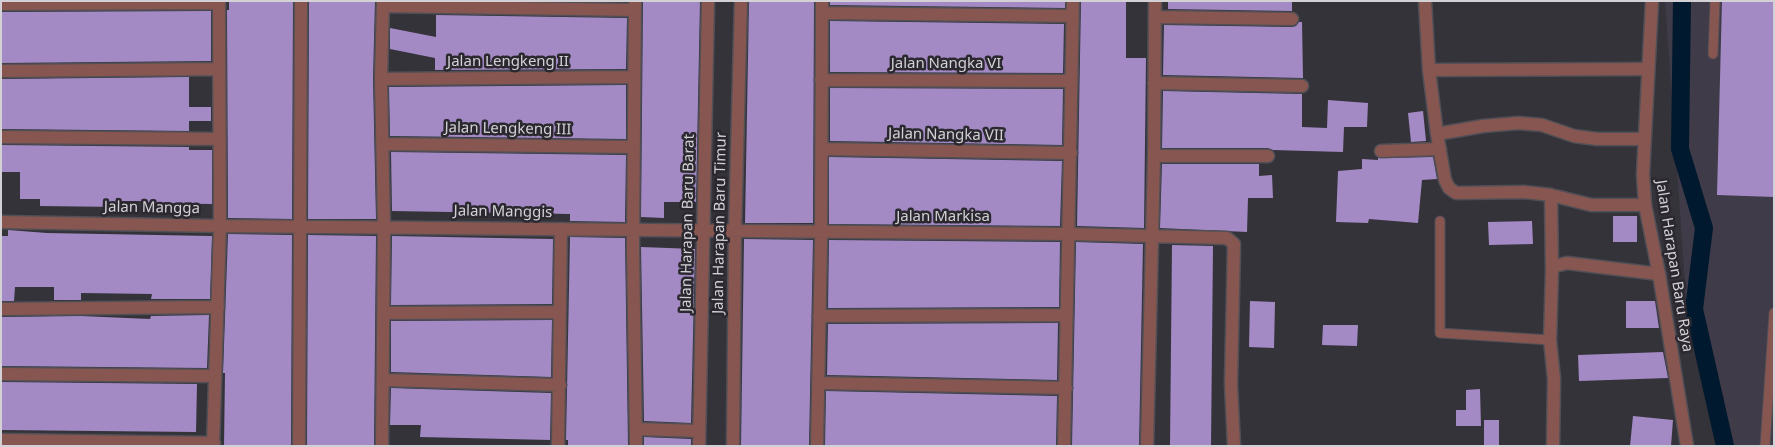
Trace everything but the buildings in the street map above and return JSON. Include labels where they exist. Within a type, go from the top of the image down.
[{"type":"street","points":[[299,446],[302,226],[302,1]]},
{"type":"street","name":"Jalan Harapan Baru Barat","points":[[699,446],[708,1]]},
{"type":"street","name":"Jalan Harapan Baru Timur","points":[[733,446],[735,232],[742,1]]},
{"type":"street","points":[[1064,446],[1073,1]]},
{"type":"street","points":[[1147,446],[1154,156],[1155,1]]},
{"type":"street","points":[[1425,1],[1429,70],[1437,134],[1445,180],[1449,188],[1456,193],[1524,192],[1551,195],[1590,205],[1645,205]]},
{"type":"street","name":"Jalan Harapan Baru Raya","points":[[1652,1],[1644,138],[1643,174],[1645,205],[1659,274],[1687,446]]},
{"type":"street","points":[[1,4],[219,2],[220,139],[220,226],[214,444],[1,440]]},
{"type":"street","points":[[382,446],[384,227],[381,79],[383,4],[635,6],[633,229],[636,446]]},
{"type":"street","points":[[817,446],[822,7],[1073,16]]},
{"type":"street","points":[[1155,17],[1292,19]]},
{"type":"street","points":[[1,71],[219,69]]},
{"type":"street","points":[[1429,70],[1648,69]]},
{"type":"street","name":"Jalan Lengkeng II","points":[[381,79],[634,78]]},
{"type":"street","name":"Jalan Nangka VI","points":[[821,80],[1071,81]]},
{"type":"street","points":[[1154,83],[1302,86]]},
{"type":"street","points":[[1437,134],[1483,126],[1518,123],[1542,125],[1574,136],[1644,138]]},
{"type":"street","points":[[1,138],[220,139]]},
{"type":"street","name":"Jalan Lengkeng III","points":[[382,144],[633,147]]},
{"type":"street","name":"Jalan Nangka VII","points":[[821,148],[1071,153]]},
{"type":"street","points":[[1381,151],[1440,149]]},
{"type":"street","points":[[1154,156],[1268,156]]},
{"type":"street","points":[[1551,195],[1552,271],[1550,340],[1554,379],[1553,446]]},
{"type":"street","name":"Jalan Mangga","points":[[1,222],[302,226]]},
{"type":"street","name":"Jalan Manggis","points":[[302,226],[561,228],[735,232]]},
{"type":"street","points":[[558,446],[561,228]]},
{"type":"street","name":"Jalan Markisa","points":[[735,232],[1069,234],[1228,238],[1234,244],[1231,384],[1234,446]]},
{"type":"street","points":[[1552,271],[1559,264],[1567,263],[1659,274]]},
{"type":"street","points":[[1,309],[218,307]]},
{"type":"street","points":[[383,313],[560,312]]},
{"type":"street","points":[[819,316],[1067,315]]},
{"type":"street","points":[[1,374],[215,376]]},
{"type":"street","points":[[383,380],[560,385]]},
{"type":"street","points":[[818,384],[1066,388]]},
{"type":"street","points":[[636,429],[699,431]]},
{"type":"lane","points":[[1713,54],[1715,1]]},
{"type":"lane","points":[[1440,221],[1440,333],[1550,340]]},
{"type":"lane","points":[[1765,446],[1774,312]]},
{"type":"shaded area","points":[[1665,1],[1774,1],[1774,446],[1723,446],[1724,396],[1687,311]]},
{"type":"waterway","points":[[1682,1],[1680,149],[1704,228],[1694,309],[1725,446]]}]
